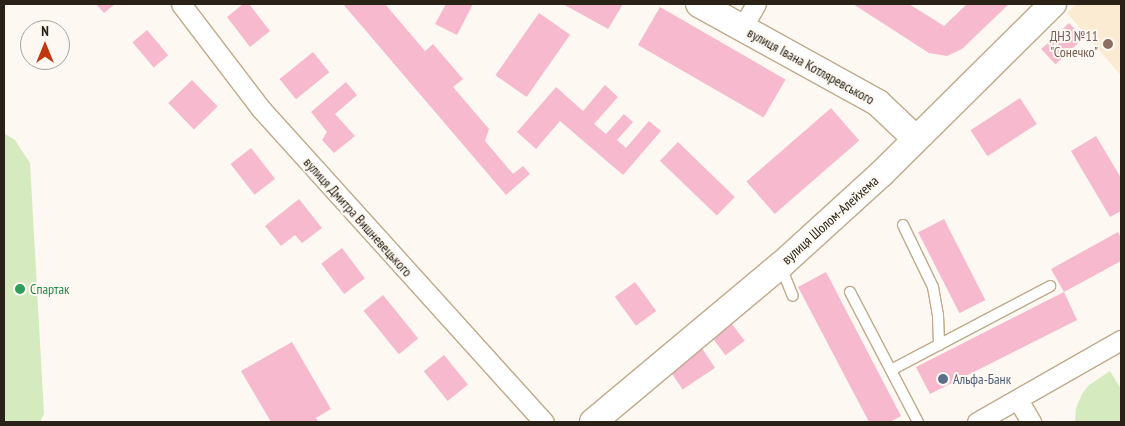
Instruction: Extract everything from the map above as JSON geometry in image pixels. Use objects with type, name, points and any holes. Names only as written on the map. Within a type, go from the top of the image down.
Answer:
[{"type":"street","name":"вулиця Дмитра Вишневецького","points":[[182,4],[262,109],[544,422]]},
{"type":"street","name":"вулиця Івана Котляревського","points":[[699,4],[878,103],[916,139]]},
{"type":"street","points":[[742,28],[756,4]]},
{"type":"street","name":"вулиця Шолом-Алейхема","points":[[593,422],[781,266],[881,174],[1053,4]]},
{"type":"street","points":[[977,422],[1121,340]]},
{"type":"street","points":[[1018,400],[1031,422]]},
{"type":"lane","points":[[903,225],[933,287],[938,315],[938,345]]},
{"type":"lane","points":[[781,266],[793,296]]},
{"type":"lane","points":[[891,370],[1050,286]]},
{"type":"lane","points":[[850,292],[918,422]]},
{"type":"shaded area","name":"ДНЗ №11 \"Сонечко\"","points":[[1076,4],[1121,4],[1121,76],[1067,13]]},
{"type":"green space","name":"Спартак","points":[[4,133],[15,140],[30,163],[44,414],[40,422],[4,422]]},
{"type":"green space","points":[[1110,371],[1121,389],[1121,422],[1075,422],[1076,408],[1082,394],[1089,385]]},
{"type":"building","points":[[96,4],[115,4],[104,13]]},
{"type":"building","points":[[243,4],[249,4],[270,31],[250,47],[227,17]]},
{"type":"building","points":[[343,4],[385,4],[425,51],[433,44],[463,79],[453,87],[489,129],[485,141],[513,174],[523,166],[530,174],[506,195]]},
{"type":"building","points":[[446,4],[473,4],[457,35],[435,24]]},
{"type":"building","points":[[563,4],[623,4],[608,29]]},
{"type":"building","points":[[853,4],[909,4],[944,26],[967,4],[1009,4],[962,49],[947,56],[929,53]]},
{"type":"building","points":[[660,7],[786,80],[764,118],[638,45]]},
{"type":"building","points":[[539,13],[570,35],[527,97],[495,75]]},
{"type":"building","points":[[1069,23],[1083,38],[1056,64],[1041,49]]},
{"type":"building","points":[[147,30],[168,55],[154,67],[132,42]]},
{"type":"building","points":[[313,52],[329,72],[296,99],[280,79]]},
{"type":"building","points":[[192,80],[218,107],[194,130],[168,103]]},
{"type":"building","points":[[346,82],[357,95],[335,114],[355,136],[334,153],[322,140],[327,132],[311,112]]},
{"type":"building","points":[[605,85],[618,97],[594,124],[606,134],[624,114],[633,122],[617,140],[626,148],[649,121],[661,131],[623,175],[560,121],[536,149],[517,132],[556,87],[583,111]]},
{"type":"building","points":[[1020,98],[1037,124],[987,156],[971,130]]},
{"type":"building","points":[[831,108],[859,140],[775,214],[746,181]]},
{"type":"building","points":[[1096,136],[1121,178],[1121,211],[1110,217],[1071,151]]},
{"type":"building","points":[[678,142],[735,197],[717,216],[660,161]]},
{"type":"building","points":[[251,148],[275,179],[255,195],[231,164]]},
{"type":"building","points":[[299,199],[322,228],[302,243],[295,235],[281,246],[265,226]]},
{"type":"building","points":[[944,219],[985,300],[959,313],[918,232]]},
{"type":"building","points":[[1118,232],[1121,238],[1121,261],[1064,292],[1051,269]]},
{"type":"building","points":[[342,248],[365,278],[344,294],[321,264]]},
{"type":"building","points":[[826,272],[901,416],[890,422],[869,422],[798,287]]},
{"type":"building","points":[[635,282],[656,311],[636,326],[615,297]]},
{"type":"building","points":[[1064,292],[1077,320],[930,394],[916,367]]},
{"type":"building","points":[[383,295],[418,339],[399,354],[364,311]]},
{"type":"building","points":[[729,320],[745,341],[725,355],[710,334]]},
{"type":"building","points":[[292,342],[331,409],[316,418],[318,422],[271,422],[241,371]]},
{"type":"building","points":[[701,347],[715,368],[683,390],[669,369]]},
{"type":"building","points":[[444,355],[468,385],[448,401],[424,371]]},
{"type":"place","name":"ДНЗ №11 \"Сонечко\"","points":[[1108,44]]},
{"type":"place","name":"Спартак","points":[[20,289]]},
{"type":"place","name":"Альфа-Банк","points":[[943,379]]}]
